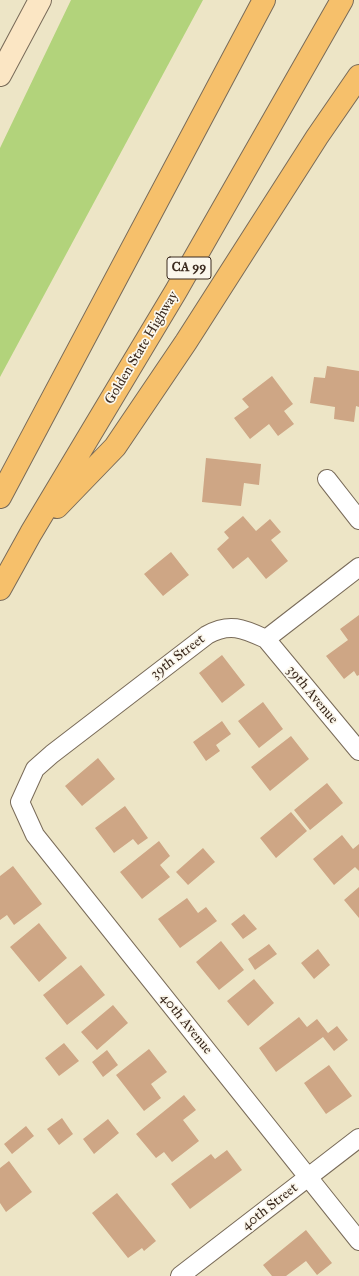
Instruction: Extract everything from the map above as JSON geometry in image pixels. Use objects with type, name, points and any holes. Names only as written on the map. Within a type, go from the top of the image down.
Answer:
[{"type":"highway","points":[[0,497],[264,0]]},
{"type":"highway","name":"Golden State Highway","points":[[0,589],[31,533],[176,291],[342,0]]},
{"type":"highway","points":[[31,533],[115,447],[190,336],[317,137],[359,76]]},
{"type":"street","points":[[0,75],[40,0]]},
{"type":"street","points":[[327,479],[359,520]]},
{"type":"street","points":[[266,639],[359,567]]},
{"type":"street","name":"39th Street","points":[[20,802],[35,769],[46,759],[207,635],[216,630],[232,627],[247,631],[266,639]]},
{"type":"street","name":"39th Avenue","points":[[266,639],[359,751]]},
{"type":"street","name":"40th Avenue","points":[[20,802],[35,835],[359,1241]]},
{"type":"street","name":"40th Street","points":[[180,1276],[359,1138]]},
{"type":"green space","points":[[71,0],[203,0],[0,377],[0,148]]},
{"type":"building","points":[[327,366],[359,371],[359,407],[356,406],[354,422],[334,419],[335,407],[310,403],[314,377],[325,378]]},
{"type":"building","points":[[272,376],[293,404],[284,411],[294,424],[278,436],[269,424],[250,439],[234,418],[249,407],[242,399]]},
{"type":"building","points":[[206,458],[261,464],[259,485],[244,483],[241,506],[202,502]]},
{"type":"building","points":[[243,516],[256,531],[270,519],[281,532],[271,540],[288,561],[266,579],[248,557],[233,569],[217,549],[229,538],[224,532]]},
{"type":"building","points":[[171,552],[189,575],[163,596],[144,574]]},
{"type":"building","points":[[359,615],[359,675],[357,676],[354,671],[344,679],[326,656],[348,640],[340,629]]},
{"type":"building","points":[[222,655],[245,685],[222,703],[199,673]]},
{"type":"building","points":[[263,702],[283,729],[259,748],[238,721]]},
{"type":"building","points":[[222,721],[231,734],[216,745],[220,751],[206,761],[193,742]]},
{"type":"building","points":[[291,736],[309,759],[270,791],[251,767]]},
{"type":"building","points":[[98,758],[115,779],[82,806],[65,786]]},
{"type":"building","points":[[327,783],[343,803],[310,830],[294,810]]},
{"type":"building","points":[[125,806],[148,838],[138,845],[133,839],[114,853],[95,828]]},
{"type":"building","points":[[291,812],[307,831],[276,858],[260,838]]},
{"type":"building","points":[[342,835],[353,849],[359,844],[359,871],[355,867],[334,885],[313,859]]},
{"type":"building","points":[[159,841],[170,856],[160,865],[170,877],[142,899],[120,872]]},
{"type":"building","points":[[203,848],[215,862],[188,885],[176,872]]},
{"type":"building","points":[[13,866],[42,904],[14,925],[7,915],[0,920],[0,876]]},
{"type":"building","points":[[359,887],[359,918],[344,900]]},
{"type":"building","points":[[187,898],[198,913],[206,907],[217,921],[180,948],[158,919]]},
{"type":"building","points":[[244,914],[257,929],[243,939],[231,924]]},
{"type":"building","points":[[39,923],[67,958],[39,982],[10,947]]},
{"type":"building","points":[[221,941],[244,970],[219,990],[196,962]]},
{"type":"building","points":[[269,944],[277,954],[255,970],[248,959]]},
{"type":"building","points":[[318,949],[330,965],[314,979],[301,963]]},
{"type":"building","points":[[81,965],[105,995],[67,1025],[43,995]]},
{"type":"building","points":[[254,979],[274,1003],[248,1026],[227,1001]]},
{"type":"building","points":[[113,1005],[128,1023],[97,1050],[81,1032]]},
{"type":"building","points":[[299,1017],[307,1027],[317,1019],[328,1033],[337,1026],[348,1040],[334,1051],[323,1037],[276,1072],[259,1048]]},
{"type":"building","points":[[64,1043],[79,1061],[59,1076],[45,1058]]},
{"type":"building","points":[[149,1049],[167,1072],[151,1084],[161,1098],[144,1111],[116,1075]]},
{"type":"building","points":[[107,1050],[118,1065],[103,1077],[92,1062]]},
{"type":"building","points":[[329,1065],[352,1096],[326,1114],[304,1083]]},
{"type":"building","points":[[184,1095],[196,1110],[183,1120],[199,1141],[172,1162],[164,1152],[156,1158],[136,1134]]},
{"type":"building","points":[[62,1118],[73,1134],[59,1145],[47,1129]]},
{"type":"building","points":[[108,1119],[119,1133],[94,1154],[83,1139]]},
{"type":"building","points":[[26,1126],[34,1136],[12,1154],[4,1144]]},
{"type":"building","points":[[227,1150],[242,1170],[190,1209],[171,1184],[211,1154],[215,1159]]},
{"type":"building","points":[[9,1161],[32,1192],[6,1212],[0,1203],[0,1168]]},
{"type":"building","points":[[117,1193],[156,1241],[144,1251],[142,1248],[128,1258],[92,1213]]},
{"type":"building","points":[[306,1230],[332,1263],[317,1275],[306,1261],[286,1276],[272,1276],[263,1265]]}]
